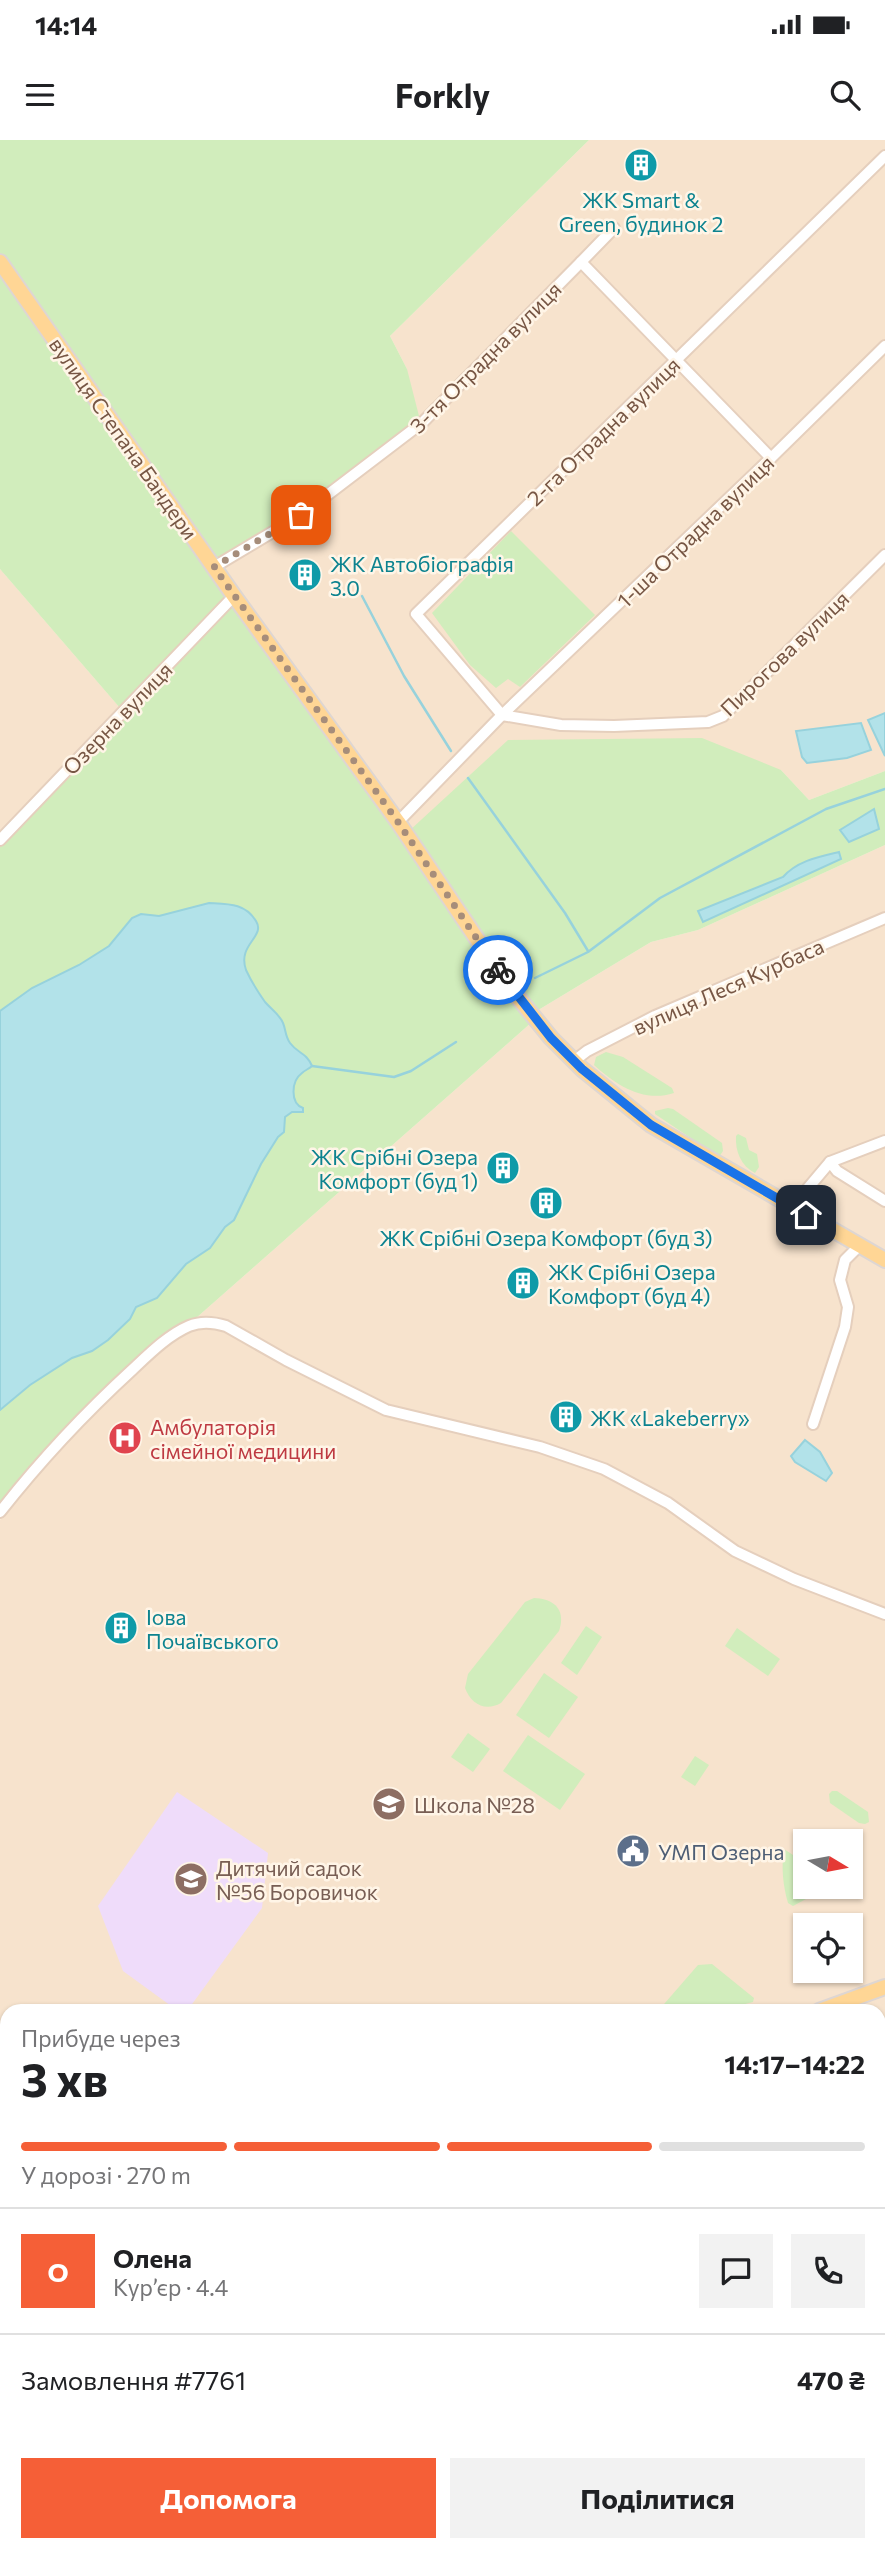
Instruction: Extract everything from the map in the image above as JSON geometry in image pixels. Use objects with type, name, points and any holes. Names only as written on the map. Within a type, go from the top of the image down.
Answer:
[{"type":"main road","name":"вулиця Степана Бандери","points":[[0,262],[234,596],[398,822],[508,985],[551,1038],[574,1061],[651,1125],[885,1260]]},
{"type":"main road","points":[[838,2004],[885,1987]]},
{"type":"street","name":"2-га Отрадна вулиця","points":[[502,715],[416,614],[885,156]]},
{"type":"street","name":"3-тя Отрадна вулиця","points":[[214,567],[301,515],[423,422],[614,228]]},
{"type":"street","points":[[581,262],[675,362],[771,458]]},
{"type":"street","name":"1-ша Отрадна вулиця","points":[[398,822],[502,715],[885,346]]},
{"type":"street","name":"Пирогова вулиця","points":[[502,715],[561,725],[614,726],[708,722],[723,716],[885,555]]},
{"type":"street","name":"Озерна вулиця","points":[[0,840],[234,596]]},
{"type":"street","name":"вулиця Леся Курбаса","points":[[574,1061],[587,1051],[655,1016],[885,918]]},
{"type":"street","points":[[792,1208],[830,1162],[885,1141]]},
{"type":"street","points":[[830,1162],[837,1171],[885,1201]]},
{"type":"street","points":[[813,1424],[845,1327],[848,1307],[840,1280],[845,1260],[859,1246]]},
{"type":"street","points":[[0,1513],[41,1462],[142,1361],[185,1328],[196,1324],[216,1323],[386,1410],[540,1447],[604,1469],[668,1503],[735,1551],[794,1579],[885,1614]]},
{"type":"shaded area","points":[[589,140],[885,140],[885,771],[809,800],[781,770],[409,831],[216,562],[407,369],[390,336]]},
{"type":"shaded area","points":[[0,569],[120,708],[0,833]]},
{"type":"shaded area","points":[[885,845],[885,1255],[654,1122],[584,1065],[535,1012],[651,942],[698,930]]},
{"type":"shaded area","points":[[532,1022],[578,1072],[885,1266],[885,1982],[824,2004],[0,2004],[0,1520],[44,1465],[164,1348],[187,1332],[195,1319]]},
{"type":"shaded area","name":"Дитячий садок №56 Боровичок","points":[[177,1792],[268,1853],[262,1908],[192,2004],[168,2004],[123,1971],[98,1906]]},
{"type":"shaded area","points":[[885,1992],[885,2004],[853,2004]]},
{"type":"green space","points":[[0,140],[589,140],[390,336],[407,369],[419,416],[321,494],[216,562],[0,254]]},
{"type":"green space","points":[[0,267],[228,595],[120,708],[0,569]]},
{"type":"green space","points":[[511,531],[595,615],[520,687],[508,679],[496,688],[470,665],[432,613]]},
{"type":"green space","points":[[233,603],[395,825],[532,1022],[67,1428],[0,1505],[0,847]]},
{"type":"green space","points":[[702,738],[781,770],[809,800],[885,771],[885,845],[698,930],[651,942],[535,1012],[409,831],[508,740]]},
{"type":"green space","points":[[606,1052],[623,1057],[672,1088],[674,1093],[652,1096],[641,1094],[611,1079],[594,1065],[596,1057]]},
{"type":"green space","points":[[668,1108],[722,1143],[723,1151],[719,1157],[655,1114],[655,1111]]},
{"type":"green space","points":[[738,1134],[746,1138],[749,1150],[757,1154],[759,1167],[755,1173],[740,1158],[736,1142]]},
{"type":"green space","points":[[534,1598],[548,1601],[557,1607],[561,1617],[559,1631],[501,1703],[489,1707],[479,1705],[465,1688],[468,1674],[525,1602]]},
{"type":"green space","points":[[586,1626],[602,1637],[577,1675],[561,1663]]},
{"type":"green space","points":[[737,1628],[780,1659],[768,1676],[725,1646]]},
{"type":"green space","points":[[544,1673],[578,1697],[549,1738],[516,1715]]},
{"type":"green space","points":[[468,1733],[490,1749],[473,1772],[451,1757]]},
{"type":"green space","points":[[528,1735],[585,1774],[560,1810],[503,1771]]},
{"type":"green space","points":[[695,1756],[709,1765],[695,1786],[681,1777]]},
{"type":"green space","points":[[837,1791],[868,1812],[869,1822],[859,1823],[830,1803],[829,1794]]},
{"type":"green space","points":[[784,1849],[793,1855],[793,1899],[806,1899],[793,1906],[788,1903]]},
{"type":"green space","points":[[712,1964],[754,1998],[753,2002],[664,2004],[698,1965]]},
{"type":"water","points":[[885,713],[885,756],[868,720]]},
{"type":"water","points":[[861,723],[871,750],[847,758],[807,763],[802,757],[796,731]]},
{"type":"water","points":[[874,809],[879,829],[849,842],[840,830]]},
{"type":"water","points":[[839,852],[841,859],[703,922],[698,911],[783,877],[808,860]]},
{"type":"water","points":[[209,903],[241,908],[256,921],[257,932],[245,954],[246,970],[265,1002],[282,1020],[290,1043],[312,1066],[298,1077],[294,1086],[294,1097],[303,1112],[292,1112],[285,1117],[284,1132],[261,1164],[234,1220],[225,1227],[210,1248],[186,1264],[157,1298],[136,1307],[130,1319],[108,1340],[92,1351],[72,1358],[30,1385],[0,1410],[0,1011],[32,988],[79,965],[109,946],[132,918],[141,914],[159,916]]},
{"type":"water","points":[[805,1440],[820,1452],[832,1473],[826,1481],[795,1462],[791,1456]]},
{"type":"waterway","points":[[362,596],[404,676],[451,751]]},
{"type":"waterway","points":[[468,778],[565,913],[588,951]]},
{"type":"waterway","points":[[535,978],[588,952],[660,898],[826,809],[885,789]]},
{"type":"waterway","points":[[312,1066],[394,1077],[411,1071],[456,1042]]},
{"type":"way so far","points":[[301,515],[214,567],[398,822],[498,970]]},
{"type":"place","name":"ЖК Smart & Green, будинок 2","points":[[641,165]]},
{"type":"place","name":"ЖК Автобіографія 3.0","points":[[305,575]]},
{"type":"place","name":"ЖК Срібні Озера Комфорт (буд 1)","points":[[503,1168]]},
{"type":"place","name":"ЖК Срібні Озера Комфорт (буд 3)","points":[[546,1203]]},
{"type":"place","name":"ЖК Срібні Озера Комфорт (буд 4)","points":[[523,1283]]},
{"type":"place","name":"ЖК «Lakeberry»","points":[[566,1417]]},
{"type":"place","name":"Амбулаторія сімейної медицини","points":[[125,1438]]},
{"type":"place","name":"Іова Почаївського","points":[[121,1628]]},
{"type":"place","name":"Школа №28","points":[[389,1804]]},
{"type":"place","name":"УМП Озерна","points":[[633,1851]]},
{"type":"place","name":"Дитячий садок №56 Боровичок","points":[[191,1879]]},
{"type":"route","points":[[498,970],[551,1038],[582,1069],[651,1125],[806,1215]]}]
